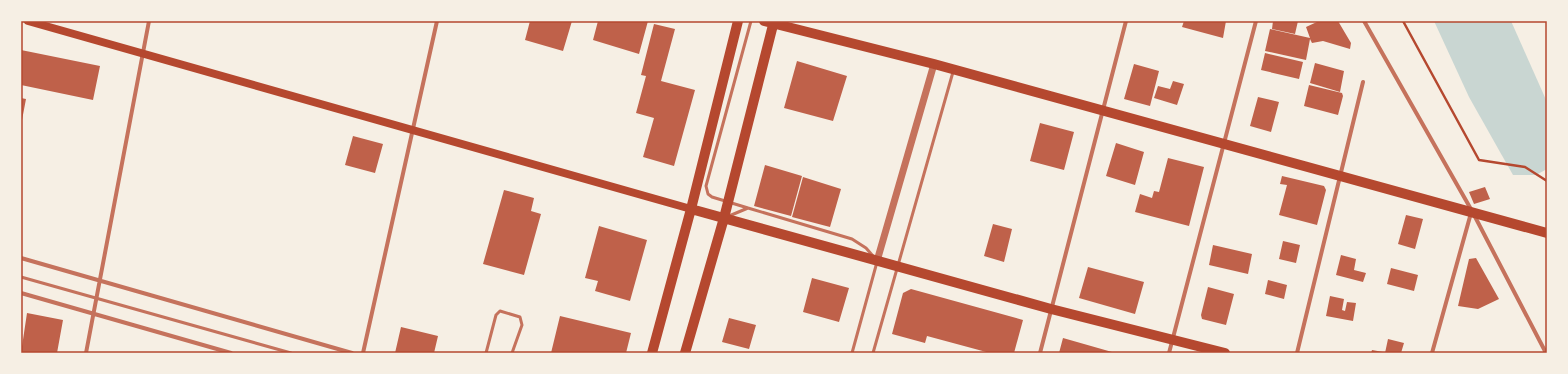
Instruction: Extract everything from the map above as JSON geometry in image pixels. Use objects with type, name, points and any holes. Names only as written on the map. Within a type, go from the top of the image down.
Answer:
[{"type":"main road","points":[[28,21],[412,131],[898,267],[1051,309],[1225,353]]},
{"type":"main road","points":[[652,353],[691,209],[738,21]]},
{"type":"main road","points":[[685,353],[724,218],[771,22],[954,69],[1102,111],[1340,174],[1547,233]]},
{"type":"street","points":[[86,353],[149,21]]},
{"type":"street","points":[[363,353],[437,21]]},
{"type":"street","points":[[1040,353],[1126,21]]},
{"type":"street","points":[[1169,353],[1256,21]]},
{"type":"street","points":[[1364,21],[1472,211],[1546,353]]},
{"type":"street","points":[[877,261],[934,64]]},
{"type":"street","points":[[1297,353],[1363,82]]},
{"type":"street","points":[[1432,353],[1472,211]]},
{"type":"street","points":[[21,258],[352,353]]},
{"type":"street","points":[[21,293],[231,353]]},
{"type":"lane","points":[[751,21],[706,186],[708,194],[712,197],[852,239],[866,248],[877,261],[852,353]]},
{"type":"lane","points":[[873,353],[954,69]]},
{"type":"lane","points":[[724,218],[748,208]]},
{"type":"lane","points":[[21,276],[291,353]]},
{"type":"lane","points":[[486,353],[496,315],[500,311],[520,317],[522,320],[522,325],[512,353]]},
{"type":"path","points":[[1403,21],[1479,160],[1525,167],[1547,181]]},
{"type":"shaded area","points":[[1434,21],[1511,21],[1547,102],[1547,169],[1536,175],[1513,175],[1469,97]]},
{"type":"building","points":[[530,21],[572,21],[563,51],[525,40]]},
{"type":"building","points":[[598,21],[648,21],[639,54],[593,40]]},
{"type":"building","points":[[1184,21],[1226,21],[1223,38],[1182,27]]},
{"type":"building","points":[[1273,21],[1298,21],[1295,34],[1272,29]]},
{"type":"building","points":[[1319,21],[1338,21],[1351,43],[1350,49],[1323,41],[1312,43],[1310,39],[1306,60],[1265,51],[1270,29],[1310,38],[1306,27]]},
{"type":"building","points":[[654,24],[675,29],[661,81],[695,90],[674,166],[643,157],[654,118],[636,113],[646,76],[641,75]]},
{"type":"building","points":[[21,50],[100,66],[93,100],[21,85]]},
{"type":"building","points":[[1265,53],[1303,62],[1299,79],[1261,70]]},
{"type":"building","points":[[797,61],[847,76],[833,121],[784,108]]},
{"type":"building","points":[[1315,63],[1344,71],[1340,92],[1310,83]]},
{"type":"building","points":[[1134,64],[1159,71],[1150,106],[1124,99]]},
{"type":"building","points":[[1173,81],[1184,84],[1177,105],[1154,98],[1158,86],[1170,89]]},
{"type":"building","points":[[1309,85],[1342,93],[1343,96],[1338,115],[1304,106]]},
{"type":"building","points":[[1258,97],[1279,102],[1271,132],[1250,126]]},
{"type":"building","points":[[21,98],[26,99],[22,120],[21,120]]},
{"type":"building","points":[[1040,123],[1074,132],[1064,170],[1030,161]]},
{"type":"building","points":[[353,136],[383,144],[375,173],[345,165]]},
{"type":"building","points":[[1116,143],[1144,152],[1135,185],[1106,176]]},
{"type":"building","points":[[1168,158],[1204,167],[1189,226],[1135,212],[1140,194],[1152,198],[1154,191],[1159,192]]},
{"type":"building","points":[[765,165],[802,176],[791,216],[754,206]]},
{"type":"building","points":[[1282,176],[1324,186],[1326,190],[1317,225],[1279,215],[1287,185],[1280,184]]},
{"type":"building","points":[[803,177],[841,189],[830,227],[792,217]]},
{"type":"building","points":[[1485,187],[1490,199],[1474,204],[1469,192]]},
{"type":"building","points":[[504,190],[534,198],[531,211],[541,214],[524,275],[483,264]]},
{"type":"building","points":[[1406,215],[1423,219],[1415,249],[1398,244]]},
{"type":"building","points":[[993,224],[1012,229],[1004,262],[984,256]]},
{"type":"building","points":[[599,226],[647,240],[630,301],[595,291],[598,281],[585,278]]},
{"type":"building","points":[[1283,241],[1300,245],[1296,263],[1279,259]]},
{"type":"building","points":[[1213,245],[1252,254],[1248,274],[1209,265]]},
{"type":"building","points":[[1341,255],[1356,259],[1354,270],[1366,273],[1363,282],[1336,275]]},
{"type":"building","points":[[1476,258],[1499,299],[1478,309],[1458,306],[1469,259]]},
{"type":"building","points":[[1088,267],[1144,282],[1135,314],[1079,298]]},
{"type":"building","points":[[1391,268],[1418,275],[1414,291],[1387,284]]},
{"type":"building","points":[[812,278],[849,288],[839,322],[803,312]]},
{"type":"building","points":[[1268,280],[1287,285],[1284,299],[1265,294]]},
{"type":"building","points":[[1208,287],[1234,294],[1226,325],[1202,319],[1201,315]]},
{"type":"building","points":[[911,289],[1023,320],[1014,353],[990,353],[927,336],[925,343],[892,334],[903,293]]},
{"type":"building","points":[[1330,296],[1344,299],[1342,310],[1345,311],[1347,302],[1356,303],[1353,321],[1326,316]]},
{"type":"building","points":[[27,313],[63,320],[57,353],[21,353]]},
{"type":"building","points":[[560,316],[631,333],[626,353],[551,353]]},
{"type":"building","points":[[729,318],[756,325],[749,349],[722,342]]},
{"type":"building","points":[[401,327],[438,336],[434,353],[395,353]]},
{"type":"building","points":[[1063,338],[1112,352],[1112,353],[1059,353]]},
{"type":"building","points":[[1388,339],[1404,343],[1401,353],[1385,353]]},
{"type":"building","points":[[1372,350],[1383,352],[1383,353],[1371,353]]}]
